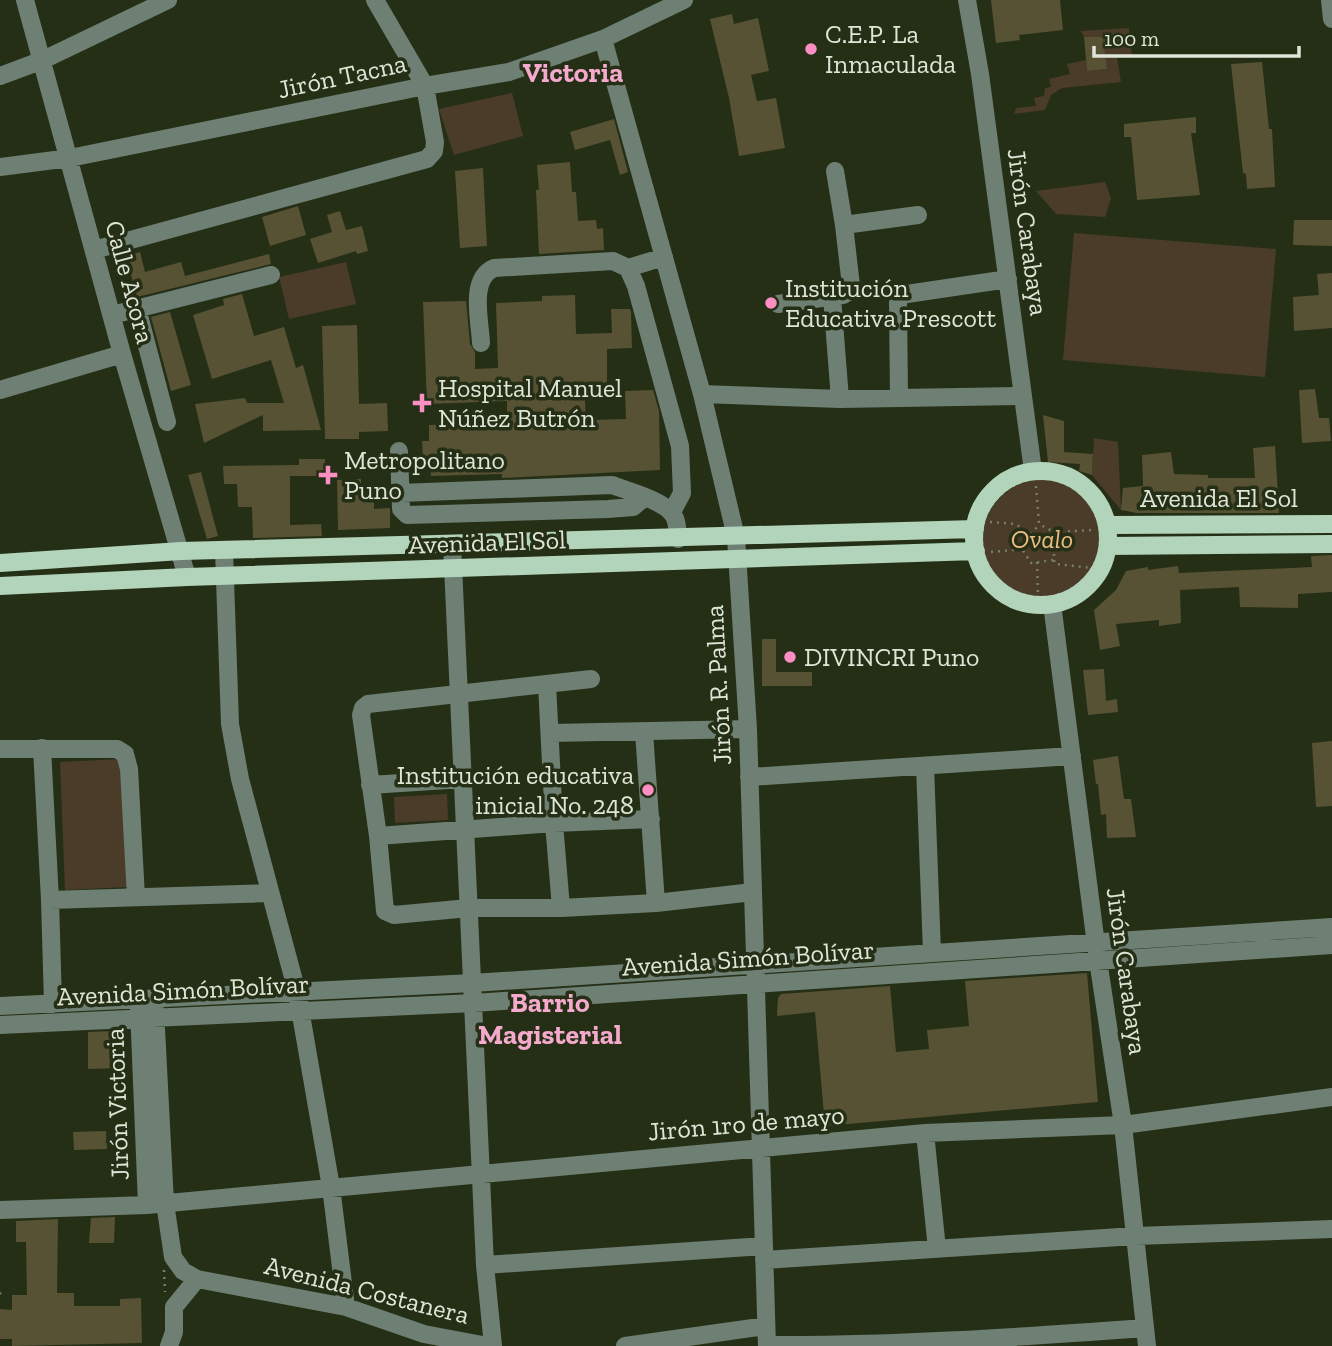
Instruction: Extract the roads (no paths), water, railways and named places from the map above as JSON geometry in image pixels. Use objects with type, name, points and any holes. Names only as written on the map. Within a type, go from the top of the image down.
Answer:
[{"type":"main road","points":[[1054,472],[1073,478],[1089,490],[1101,506],[1108,546],[1102,566],[1090,584],[1073,598],[1032,605],[1012,599],[995,587],[983,571],[980,525],[981,508],[994,490],[1012,477],[1035,475],[1054,472]]},
{"type":"main road","name":"Avenida El Sol","points":[[1104,527],[1332,524]]},
{"type":"main road","name":"Avenida El Sol","points":[[0,563],[181,551],[678,539],[980,525]]},
{"type":"main road","name":"Avenida El Sol","points":[[1108,546],[1332,544]]},
{"type":"main road","name":"Avenida El Sol","points":[[0,586],[187,576],[980,552]]},
{"type":"street","name":"Calle Acora","points":[[25,0],[122,354],[187,576]]},
{"type":"street","points":[[0,76],[43,60],[169,0]]},
{"type":"street","points":[[94,250],[427,159],[434,151],[435,142],[425,86],[375,0]]},
{"type":"street","name":"Jirón Tacna","points":[[0,167],[70,158],[425,86],[509,72],[603,39],[684,0]]},
{"type":"street","name":"Jirón Carabaya","points":[[967,0],[980,74],[1035,475]]},
{"type":"street","points":[[1330,0],[1332,19]]},
{"type":"street","name":"Jirón R. Palma","points":[[603,39],[702,394],[736,537],[748,729],[767,1345]]},
{"type":"street","points":[[778,304],[832,297],[848,292],[851,286],[835,171]]},
{"type":"street","points":[[844,225],[918,215]]},
{"type":"street","points":[[628,268],[664,257]]},
{"type":"street","points":[[481,343],[478,289],[481,279],[489,270],[613,261],[628,268],[656,353],[680,446],[682,493],[672,512]]},
{"type":"street","points":[[112,314],[271,275]]},
{"type":"street","points":[[900,398],[900,295],[1008,279]]},
{"type":"street","points":[[832,297],[840,398]]},
{"type":"street","points":[[136,309],[167,422]]},
{"type":"street","points":[[0,390],[122,354]]},
{"type":"street","points":[[702,394],[840,398],[1023,396]]},
{"type":"street","points":[[399,451],[401,509],[403,513],[411,515],[608,509],[633,507],[645,497]]},
{"type":"street","points":[[400,493],[612,485],[645,497],[672,512],[677,523],[678,539]]},
{"type":"street","points":[[452,544],[485,1265],[493,1346]]},
{"type":"street","points":[[224,550],[230,724],[240,779],[297,992],[331,1187],[346,1307]]},
{"type":"street","name":"Jirón Carabaya","points":[[1045,601],[1072,756],[1123,1125],[1146,1337]]},
{"type":"street","points":[[591,679],[368,704],[363,708],[361,715],[378,836],[383,908],[388,914],[468,908],[561,908],[656,903],[753,892]]},
{"type":"street","points":[[547,684],[561,908]]},
{"type":"street","points":[[551,733],[748,729]]},
{"type":"street","points":[[644,732],[656,903]]},
{"type":"street","points":[[42,748],[53,1004]]},
{"type":"street","points":[[0,750],[117,749],[125,754],[129,769],[136,897]]},
{"type":"street","points":[[749,777],[1072,756]]},
{"type":"street","points":[[925,766],[932,953]]},
{"type":"street","points":[[370,785],[463,779]]},
{"type":"street","points":[[378,836],[554,823],[651,820]]},
{"type":"street","points":[[50,900],[270,893]]},
{"type":"street","name":"Avenida Simón Bolívar","points":[[0,1025],[474,1003],[755,984],[1332,928]]},
{"type":"street","name":"Avenida Simón Bolívar","points":[[0,1006],[473,984],[932,953],[1332,945]]},
{"type":"street","name":"Jirón Victoria","points":[[147,1000],[156,1204]]},
{"type":"street","name":"Jirón 1ro de mayo","points":[[0,1210],[156,1204],[925,1133],[1123,1125],[1332,1097]]},
{"type":"street","points":[[925,1133],[937,1249]]},
{"type":"street","points":[[156,1204],[173,1257],[183,1271],[197,1279],[174,1307],[174,1332],[169,1346]]},
{"type":"street","points":[[485,1265],[764,1253],[937,1249],[1135,1236],[1332,1229]]},
{"type":"street","name":"Avenida Costanera","points":[[197,1279],[346,1307],[427,1340],[488,1346]]},
{"type":"street","points":[[625,1346],[766,1326]]},
{"type":"street","points":[[767,1345],[851,1346],[1146,1337]]},
{"type":"place","name":"C.E.P. La Inmaculada","points":[[811,49]]},
{"type":"place","name":"Institución Educativa Prescott","points":[[771,303]]},
{"type":"place","name":"Hospital Manuel Núñez Butrón","points":[[422,403]]},
{"type":"place","name":"Metropolitano Puno","points":[[328,475]]},
{"type":"place","name":"DIVINCRI Puno","points":[[790,657]]},
{"type":"place","name":"Institución educativa inicial No. 248","points":[[648,790]]},
{"type":"district","name":"Victoria","points":[[573,72]]},
{"type":"district","name":"Barrio Magisterial","points":[[550,1018]]},
{"type":"park label","name":"Ovalo","points":[[1042,539]]}]
